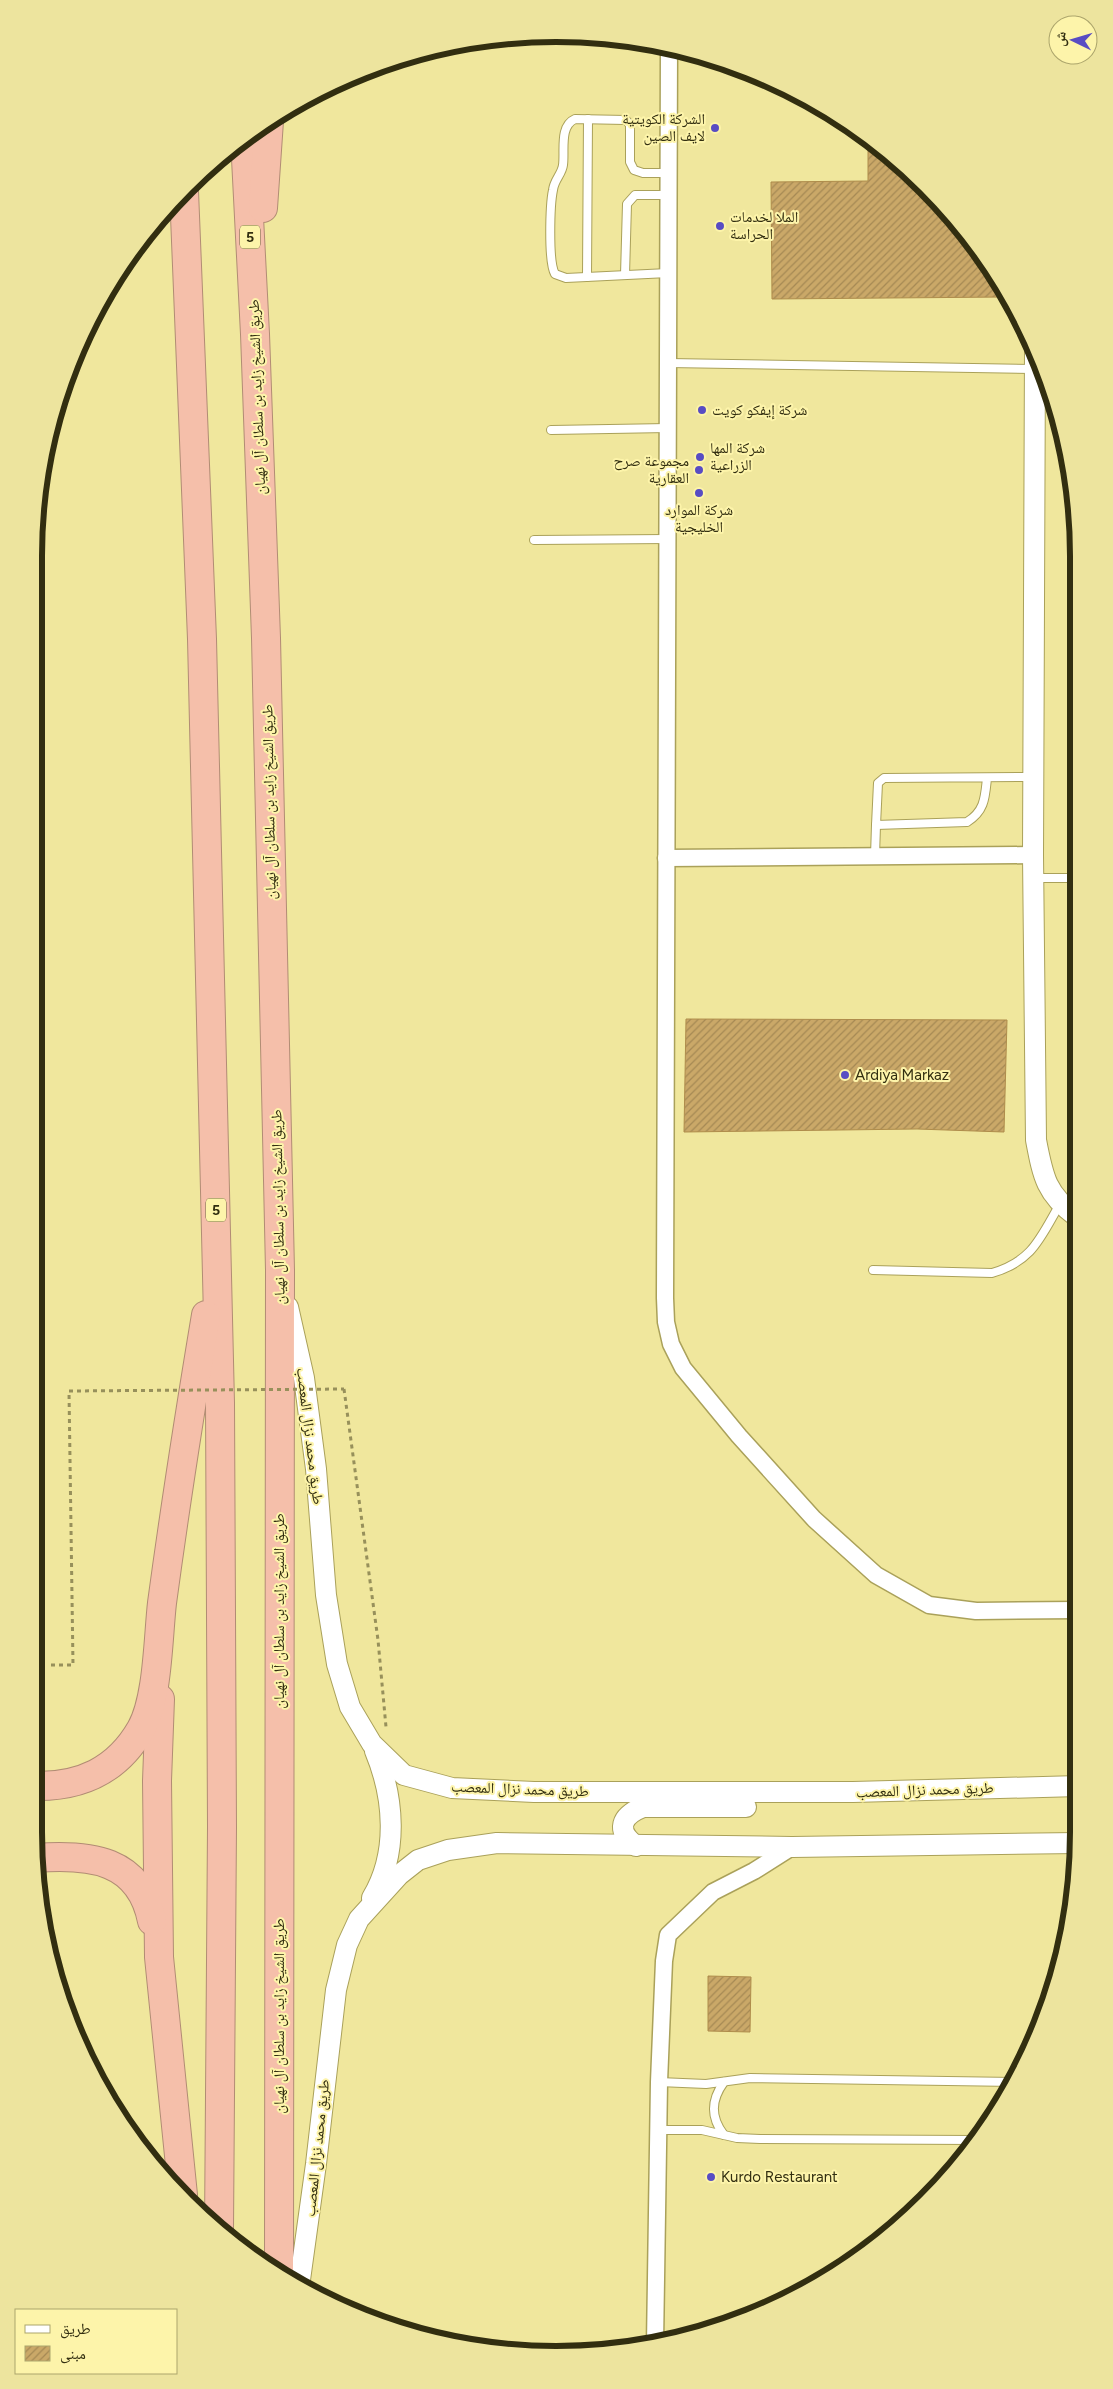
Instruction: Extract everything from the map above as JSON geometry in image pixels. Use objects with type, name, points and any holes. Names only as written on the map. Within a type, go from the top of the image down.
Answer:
[{"type":"highway","points":[[255,334],[268,131]]},
{"type":"highway","name":"طريق الشيخ زايد بن سلطان آل نهيان","points":[[244,149],[255,334],[266,638],[280,1270],[279,2265]]},
{"type":"highway","name":"5","points":[[184,202],[202,640],[217,1242],[222,1827],[219,2220]]},
{"type":"highway","points":[[42,1786],[67,1785],[88,1778],[108,1766],[126,1750],[142,1728],[152,1697],[162,1602],[217,1242]]},
{"type":"highway","points":[[159,1957],[158,1781],[162,1602]]},
{"type":"highway","points":[[44,1858],[76,1857],[97,1860],[129,1876],[141,1888],[150,1909],[159,1957],[182,2184]]},
{"type":"street","points":[[669,55],[666,1322],[671,1344],[683,1368],[739,1436],[814,1519],[876,1574],[929,1605],[976,1611],[1070,1610]]},
{"type":"street","points":[[1039,380],[1033,855],[1036,1140],[1048,1188],[1060,1204],[1070,1212]]},
{"type":"street","points":[[666,858],[1033,855]]},
{"type":"street","name":"طريق محمد نزال المعصب","points":[[280,1270],[304,1378],[316,1469],[326,1595],[337,1664],[350,1707],[372,1744],[404,1776],[452,1788],[553,1792],[853,1792],[1070,1786]]},
{"type":"street","points":[[359,1919],[375,1893],[385,1864],[391,1833],[384,1772],[372,1744]]},
{"type":"street","points":[[636,1846],[626,1838],[623,1827],[625,1818],[643,1807],[764,1806],[853,1792]]},
{"type":"street","name":"طريق محمد نزال المعصب","points":[[300,2279],[315,2173],[336,1990],[347,1945],[359,1919],[399,1875],[418,1860],[448,1850],[498,1843],[792,1847],[1070,1843]]},
{"type":"street","points":[[658,2337],[659,2082],[664,1961],[668,1935],[713,1892],[792,1847]]},
{"type":"lane","points":[[587,277],[588,119]]},
{"type":"lane","points":[[668,173],[642,173],[634,170],[630,162],[630,125],[626,120],[572,120],[565,130],[563,167],[552,190],[551,261],[551,268],[560,277],[668,273]]},
{"type":"lane","points":[[625,276],[627,204],[636,195],[668,195]]},
{"type":"lane","points":[[668,363],[1034,369]]},
{"type":"lane","points":[[551,430],[668,428]]},
{"type":"lane","points":[[534,540],[668,540]]},
{"type":"lane","points":[[875,856],[878,783],[884,778],[1034,777]]},
{"type":"lane","points":[[876,825],[968,822],[977,816],[984,806],[986,778]]},
{"type":"lane","points":[[1034,878],[1070,878]]},
{"type":"lane","points":[[874,1270],[992,1273],[1010,1268],[1031,1252],[1060,1204]]},
{"type":"lane","points":[[659,2082],[706,2084],[750,2078],[1006,2082]]},
{"type":"lane","points":[[724,2082],[715,2098],[713,2108],[714,2118],[724,2135]]},
{"type":"lane","points":[[658,2130],[702,2130],[724,2135],[760,2139],[968,2140]]},
{"type":"path","points":[[73,1665],[69,1391],[344,1390],[378,1640],[389,1760]]},
{"type":"building","points":[[868,148],[920,193],[943,218],[984,271],[1000,297],[772,299],[771,182],[868,181]]},
{"type":"building","name":"Ardiya Markaz","points":[[686,1019],[1007,1020],[1004,1132],[917,1129],[684,1132]]},
{"type":"building","points":[[708,1976],[751,1977],[750,2032],[708,2031]]},
{"type":"place","name":"الشركة الكويتية لايف الصين","points":[[715,128]]},
{"type":"place","name":"الملا لخدمات الحراسة","points":[[720,226]]},
{"type":"place","name":"شركة إيفكو كويت","points":[[702,410]]},
{"type":"place","name":"شركة المها الزراعية","points":[[700,457]]},
{"type":"place","name":"مجموعة صرح العقارية","points":[[699,470]]},
{"type":"place","name":"شركة الموارد الخليجية","points":[[699,493]]},
{"type":"place","name":"Ardiya Markaz","points":[[845,1075]]},
{"type":"place","name":"Kurdo Restaurant","points":[[711,2177]]}]
